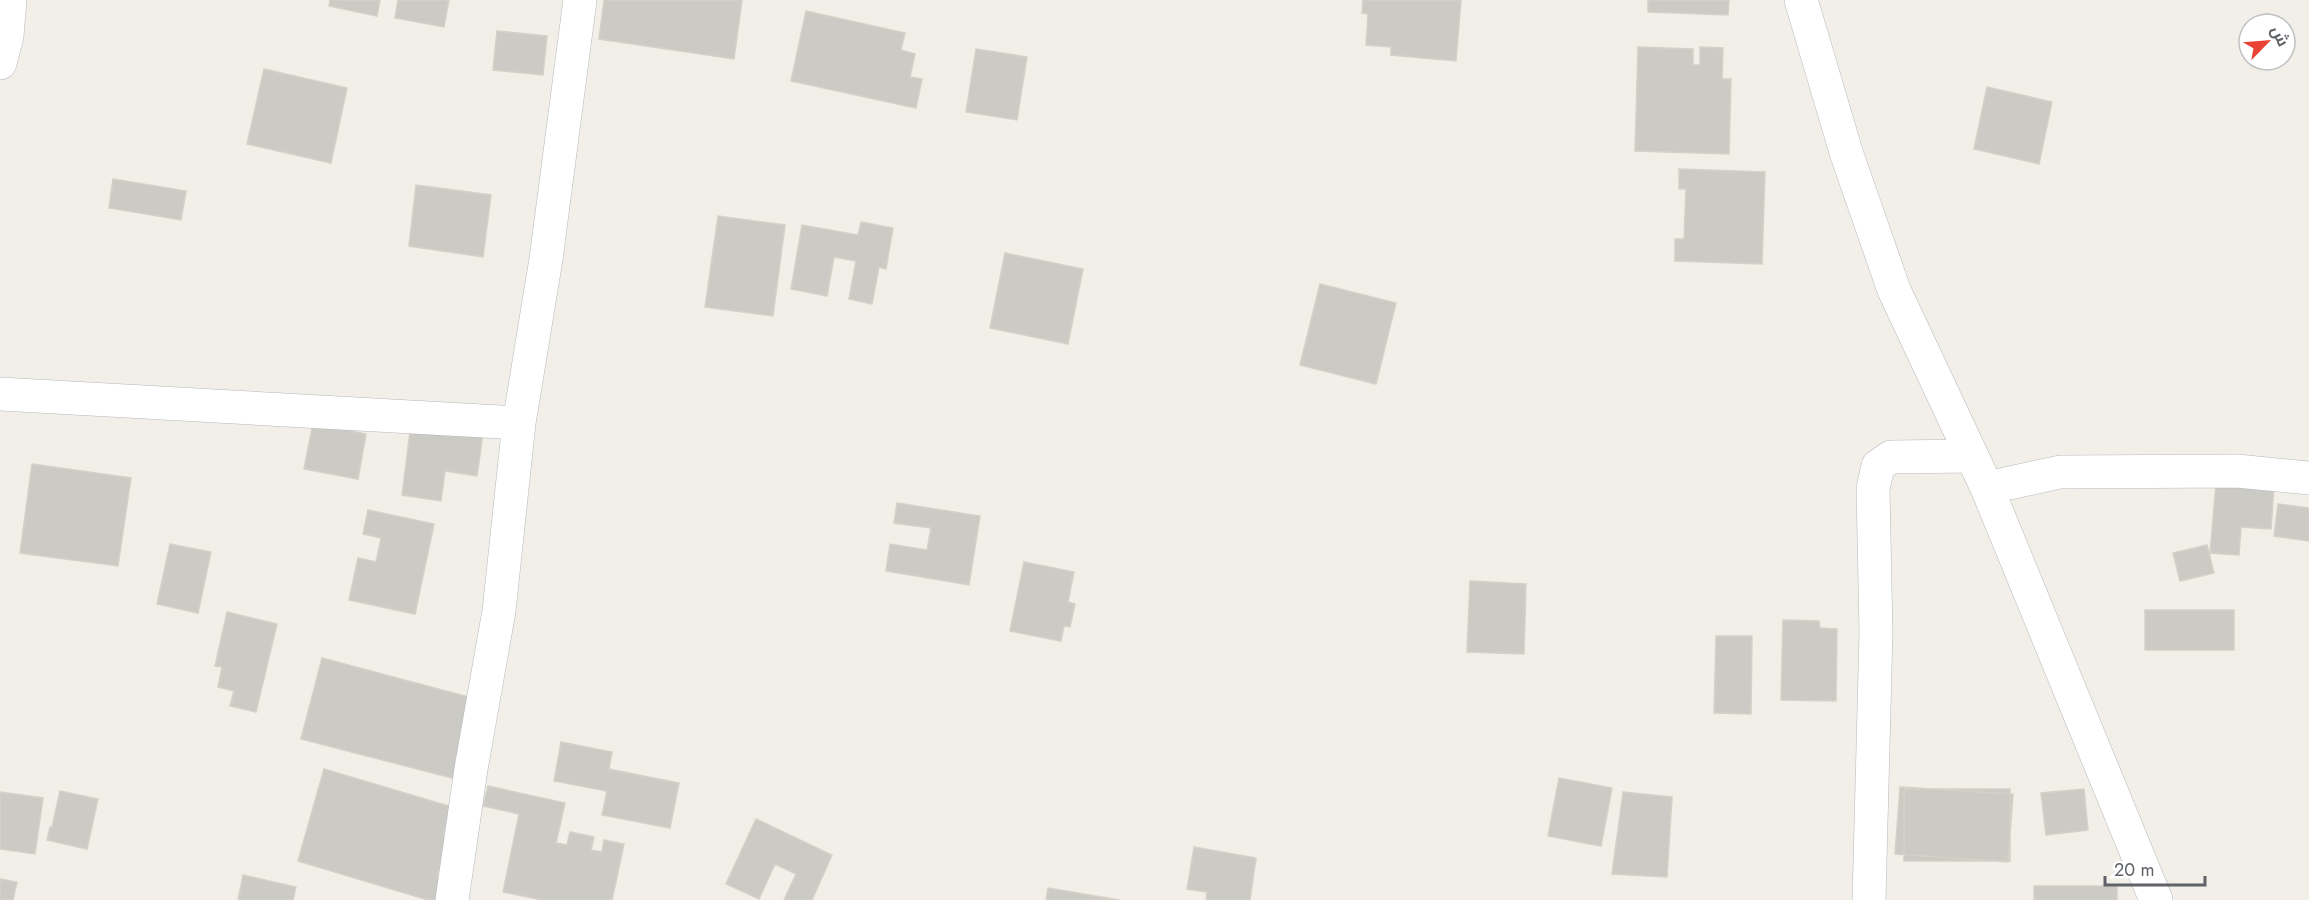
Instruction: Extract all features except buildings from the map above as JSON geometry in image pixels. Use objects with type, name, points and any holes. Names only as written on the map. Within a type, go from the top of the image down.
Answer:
[{"type":"street","points":[[0,63],[7,36],[10,0]]},
{"type":"street","points":[[452,900],[471,770],[499,611],[519,423],[546,258],[580,0]]},
{"type":"street","points":[[1801,0],[1847,155],[1894,290],[1987,488],[2156,900]]},
{"type":"street","points":[[0,394],[519,423]]},
{"type":"street","points":[[1869,900],[1876,632],[1873,489],[1878,466],[1891,457],[1972,456]]},
{"type":"street","points":[[1987,488],[2060,472],[2236,471],[2309,478]]}]
